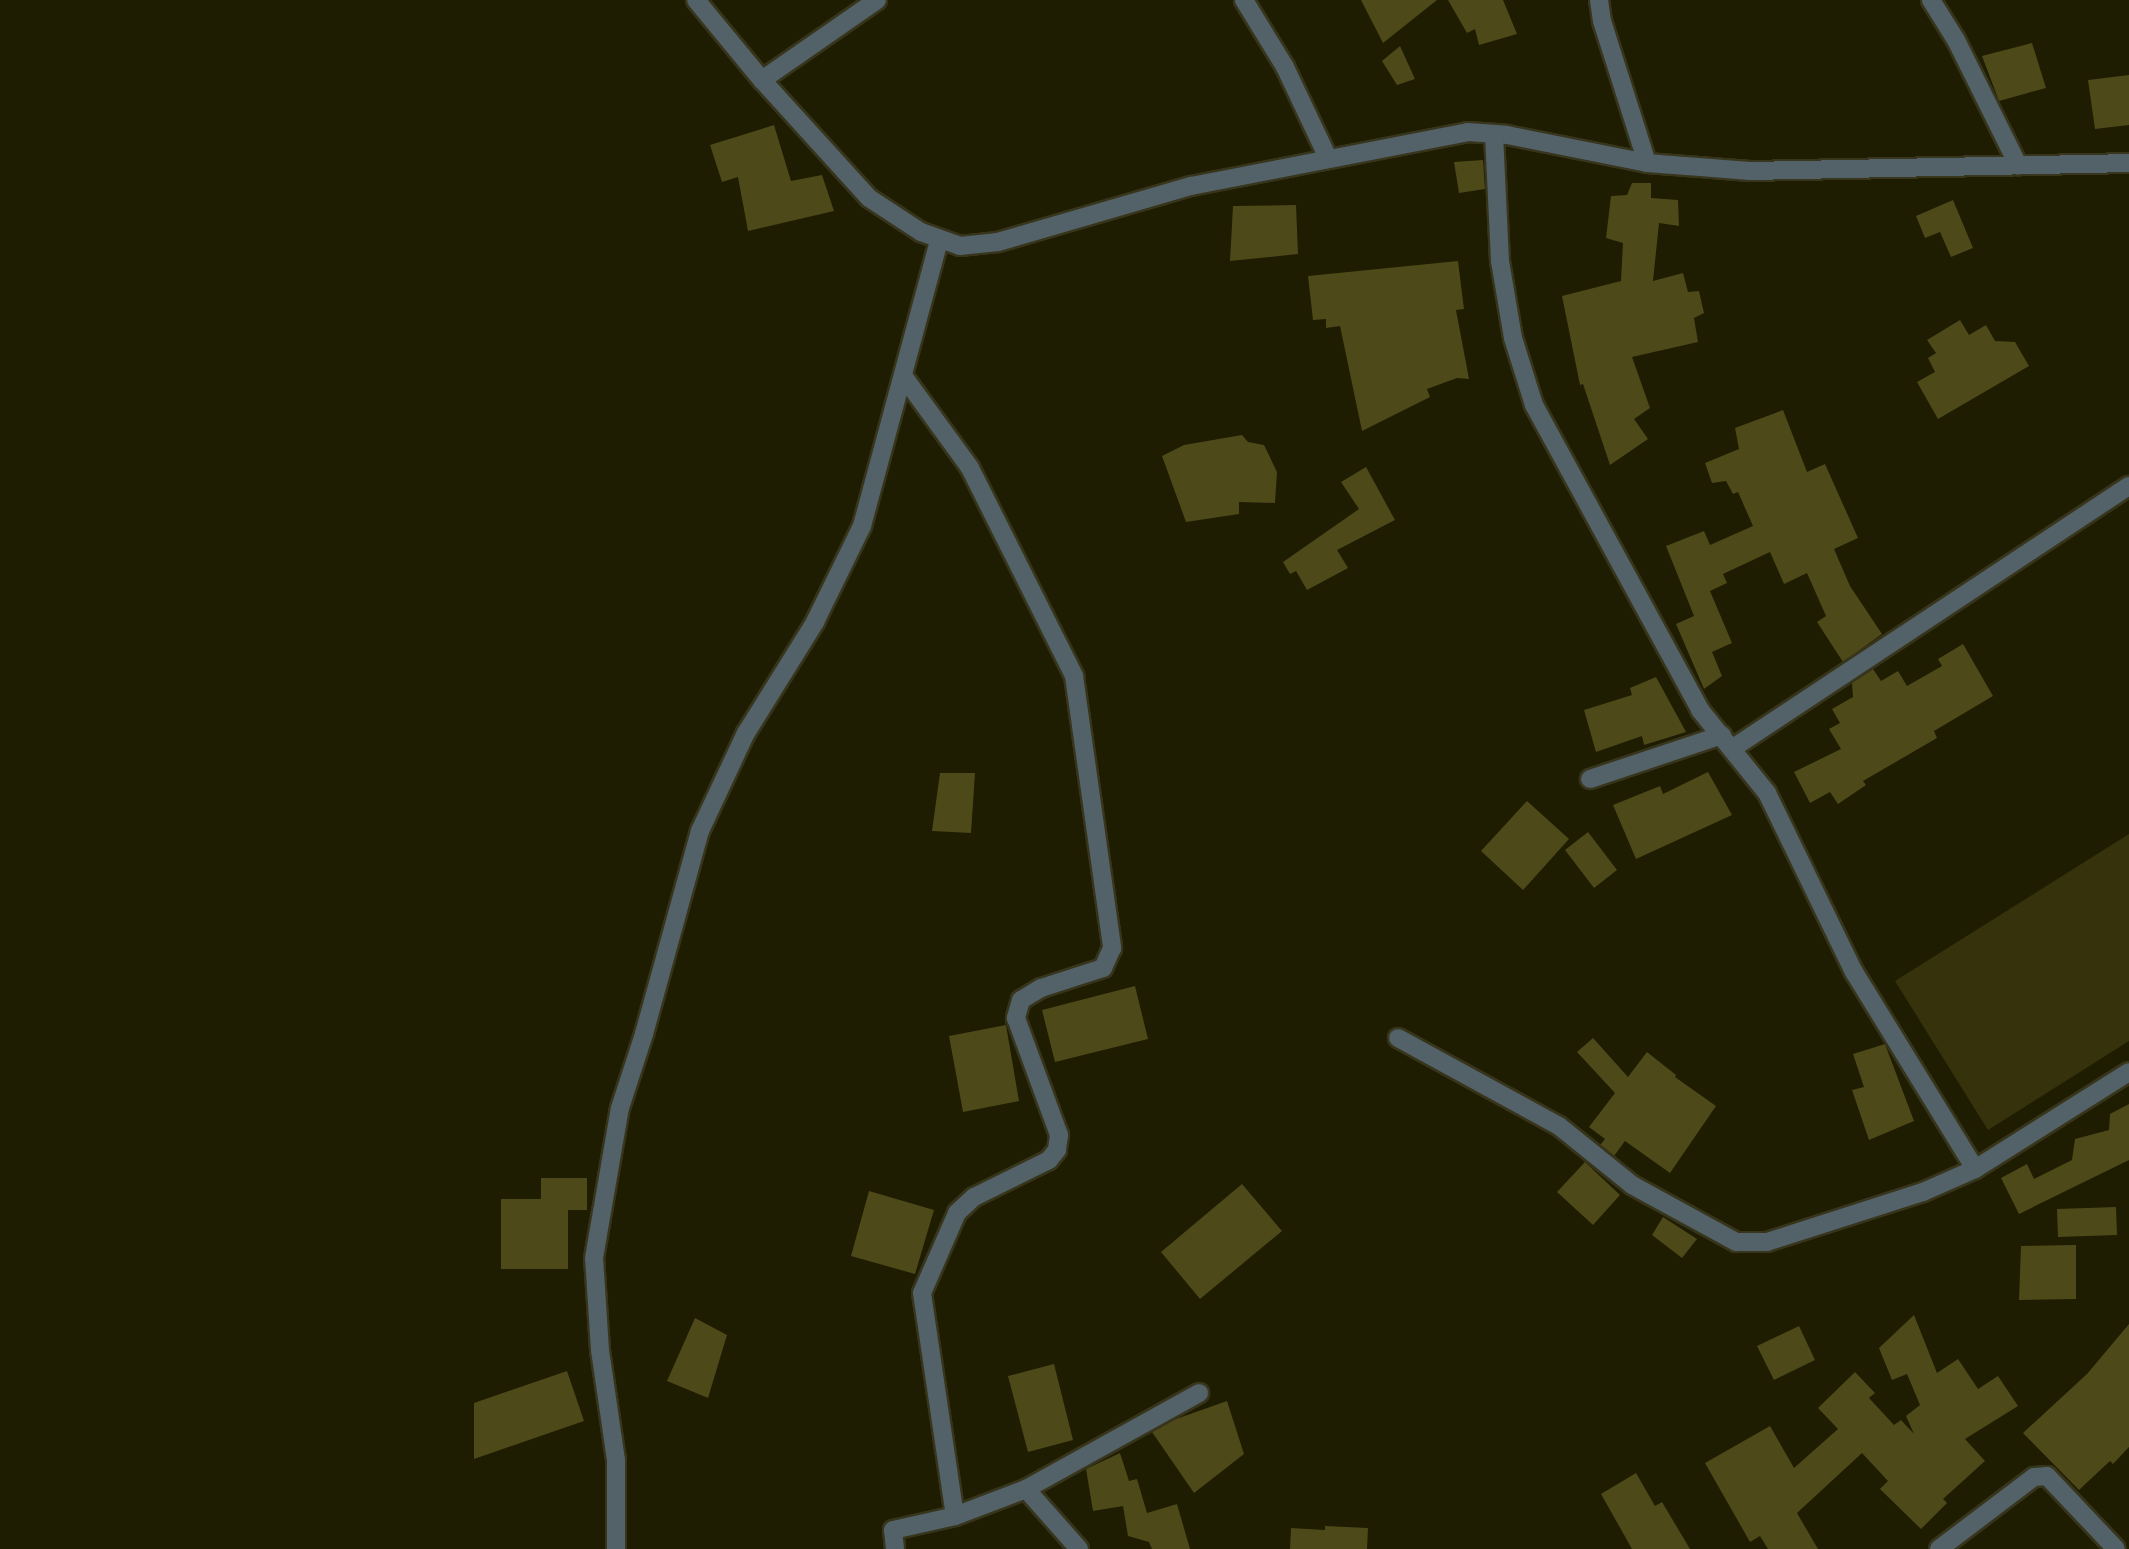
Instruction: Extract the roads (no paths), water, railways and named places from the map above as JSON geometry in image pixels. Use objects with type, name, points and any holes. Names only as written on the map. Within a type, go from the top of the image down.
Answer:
[{"type":"street","points":[[696,0],[762,80],[869,198],[939,241],[960,246],[998,242],[1191,186],[1468,132],[1494,134],[1647,163],[1750,171],[2129,163]]},
{"type":"street","points":[[762,80],[877,0]]},
{"type":"street","points":[[1244,0],[1284,67],[1328,158]]},
{"type":"street","points":[[1599,0],[1602,21],[1647,163]]},
{"type":"street","points":[[1931,0],[1956,40],[2018,165]]},
{"type":"street","points":[[1494,134],[1500,261],[1513,338],[1534,405],[1700,710],[1768,793],[1854,972],[1975,1169]]},
{"type":"street","points":[[616,1549],[616,1460],[600,1350],[594,1258],[620,1108],[644,1034],[700,831],[746,733],[815,622],[862,526],[939,241]]},
{"type":"street","points":[[904,377],[970,468],[1074,676],[1112,948],[1104,968],[1041,988],[1021,1000],[1016,1018],[1059,1135],[1057,1150],[1049,1160],[974,1197],[957,1213],[922,1293],[955,1516]]},
{"type":"street","points":[[1590,779],[1727,742],[2129,486]]},
{"type":"street","points":[[1398,1038],[1559,1126],[1632,1185],[1736,1242],[1767,1241],[1923,1192],[1975,1169],[2129,1072]]},
{"type":"street","points":[[895,1549],[893,1530],[955,1516],[1026,1489],[1199,1393]]},
{"type":"street","points":[[1939,1549],[2034,1477],[2047,1476],[2116,1549]]},
{"type":"street","points":[[1026,1489],[1079,1549]]}]
